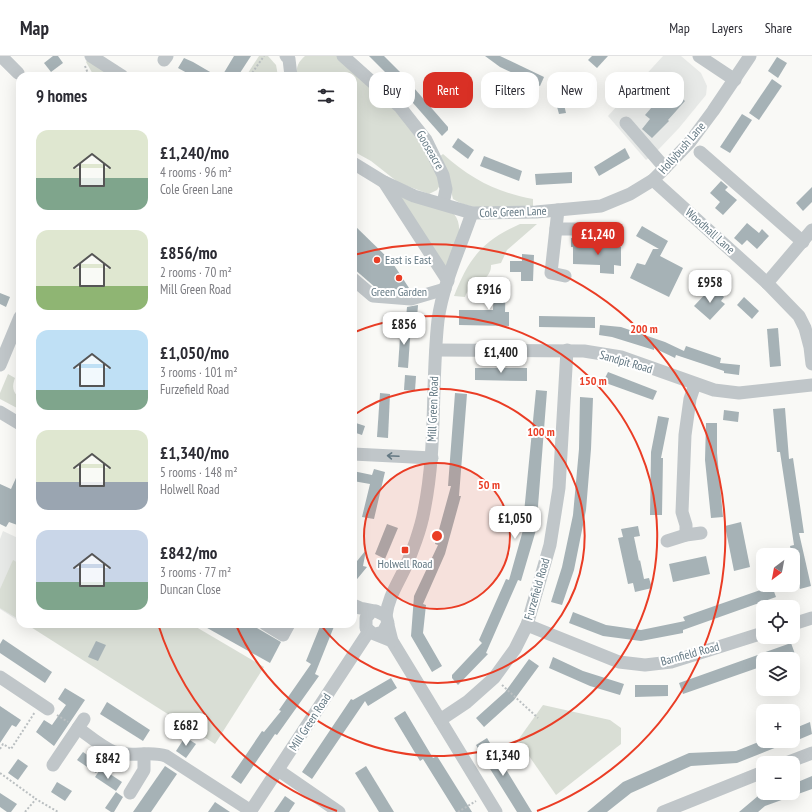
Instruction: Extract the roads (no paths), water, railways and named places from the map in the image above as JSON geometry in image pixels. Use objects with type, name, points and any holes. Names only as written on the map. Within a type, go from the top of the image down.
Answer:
[{"type":"street","points":[[1,56],[18,72]]},
{"type":"street","points":[[91,56],[116,72]]},
{"type":"street","name":"Gooseacre","points":[[343,56],[364,73],[400,107],[426,140],[443,175],[446,189],[443,204]]},
{"type":"street","points":[[699,56],[735,80]]},
{"type":"street","name":"Hollybush Lane","points":[[653,180],[690,142],[735,80],[750,56]]},
{"type":"street","points":[[290,57],[291,72]]},
{"type":"street","points":[[626,123],[666,168]]},
{"type":"street","points":[[700,152],[803,242]]},
{"type":"street","name":"Cole Green Lane","points":[[357,165],[384,182],[414,196],[472,213],[558,210],[601,206],[630,194],[653,180]]},
{"type":"street","name":"Woodhall Lane","points":[[653,180],[767,284],[799,316],[810,347],[812,364]]},
{"type":"street","points":[[357,282],[373,296],[411,299],[447,285],[384,182]]},
{"type":"street","points":[[558,210],[551,273],[565,276]]},
{"type":"street","name":"Mill Green Road","points":[[250,812],[373,633],[383,632],[381,616],[405,567],[424,512],[432,458],[438,320],[447,285],[472,213]]},
{"type":"street","points":[[556,229],[608,229]]},
{"type":"street","points":[[767,284],[812,230]]},
{"type":"street","points":[[0,365],[16,327]]},
{"type":"street","name":"Sandpit Road","points":[[436,350],[584,351],[621,358],[714,390],[739,393],[812,385]]},
{"type":"street","name":"Furzefield Road","points":[[440,720],[467,702],[494,678],[515,649],[527,625],[550,545],[559,488],[567,350]]},
{"type":"street","points":[[686,535],[682,512],[685,435],[690,400],[695,384]]},
{"type":"street","points":[[0,412],[16,422]]},
{"type":"street","points":[[357,454],[432,458]]},
{"type":"street","points":[[667,542],[686,535],[701,533]]},
{"type":"street","points":[[357,606],[381,616],[392,641],[496,812]]},
{"type":"street","points":[[381,616],[370,612],[366,618],[365,624],[373,633],[392,641]]},
{"type":"street","points":[[800,622],[812,618]]},
{"type":"street","name":"Barnfield Road","points":[[527,625],[619,662],[638,664],[671,662],[756,636]]},
{"type":"street","points":[[272,628],[283,635],[287,628]]},
{"type":"street","points":[[0,677],[44,706]]},
{"type":"street","points":[[53,764],[81,723],[114,752],[144,754],[156,752],[166,756],[250,812]]},
{"type":"street","points":[[800,757],[812,752]]},
{"type":"street","points":[[130,793],[144,770],[144,754]]},
{"type":"street","points":[[278,770],[339,812]]},
{"type":"street","points":[[663,812],[756,775]]},
{"type":"place","name":"East is East","points":[[377,260]]},
{"type":"place","name":"Green Garden","points":[[399,278]]},
{"type":"place","name":"Holwell Road","points":[[405,550]]}]
